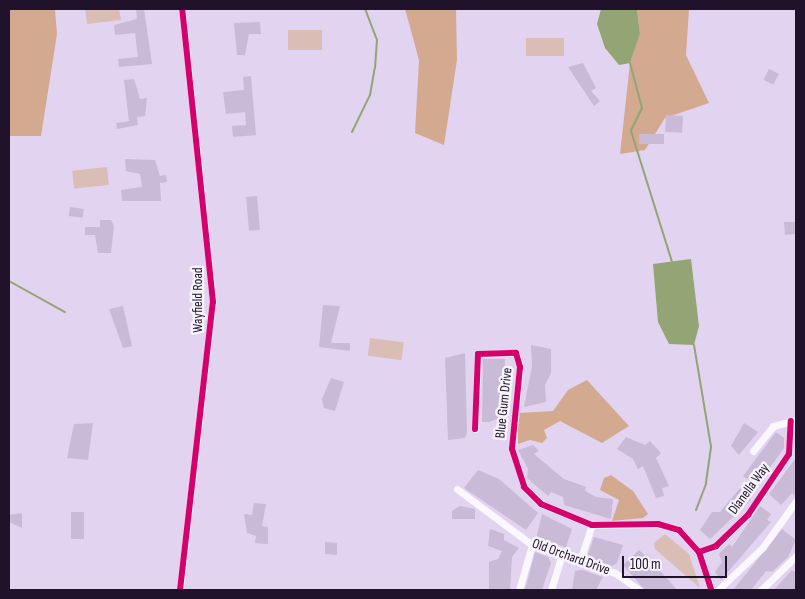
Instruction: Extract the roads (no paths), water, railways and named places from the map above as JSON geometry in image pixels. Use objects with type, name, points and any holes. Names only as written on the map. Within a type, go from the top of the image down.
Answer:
[{"type":"street","name":"Wayfield Road","points":[[180,590],[213,302],[182,9]]},
{"type":"street","name":"Blue Gum Drive","points":[[475,429],[478,354],[516,353],[520,367],[512,422],[512,449],[518,478],[531,496],[553,511],[592,525],[667,526],[686,535],[699,552],[711,590]]},
{"type":"street","points":[[753,451],[773,426],[794,421]]},
{"type":"street","name":"Dianella Way","points":[[699,552],[716,546],[748,515],[789,454],[794,421]]},
{"type":"street","name":"Old Orchard Drive","points":[[457,488],[532,545],[615,573],[639,590]]},
{"type":"street","points":[[718,590],[764,547],[796,501]]},
{"type":"street","points":[[580,561],[592,525]]},
{"type":"street","points":[[519,590],[532,545]]},
{"type":"street","points":[[552,590],[562,555]]},
{"type":"street","points":[[761,590],[796,556]]},
{"type":"waterway","points":[[352,132],[370,95],[375,68],[377,40],[365,9]]},
{"type":"waterway","points":[[630,63],[642,108],[631,131],[672,262]]},
{"type":"waterway","points":[[9,281],[65,312]]},
{"type":"waterway","points":[[694,345],[711,447],[706,484],[696,510]]}]
